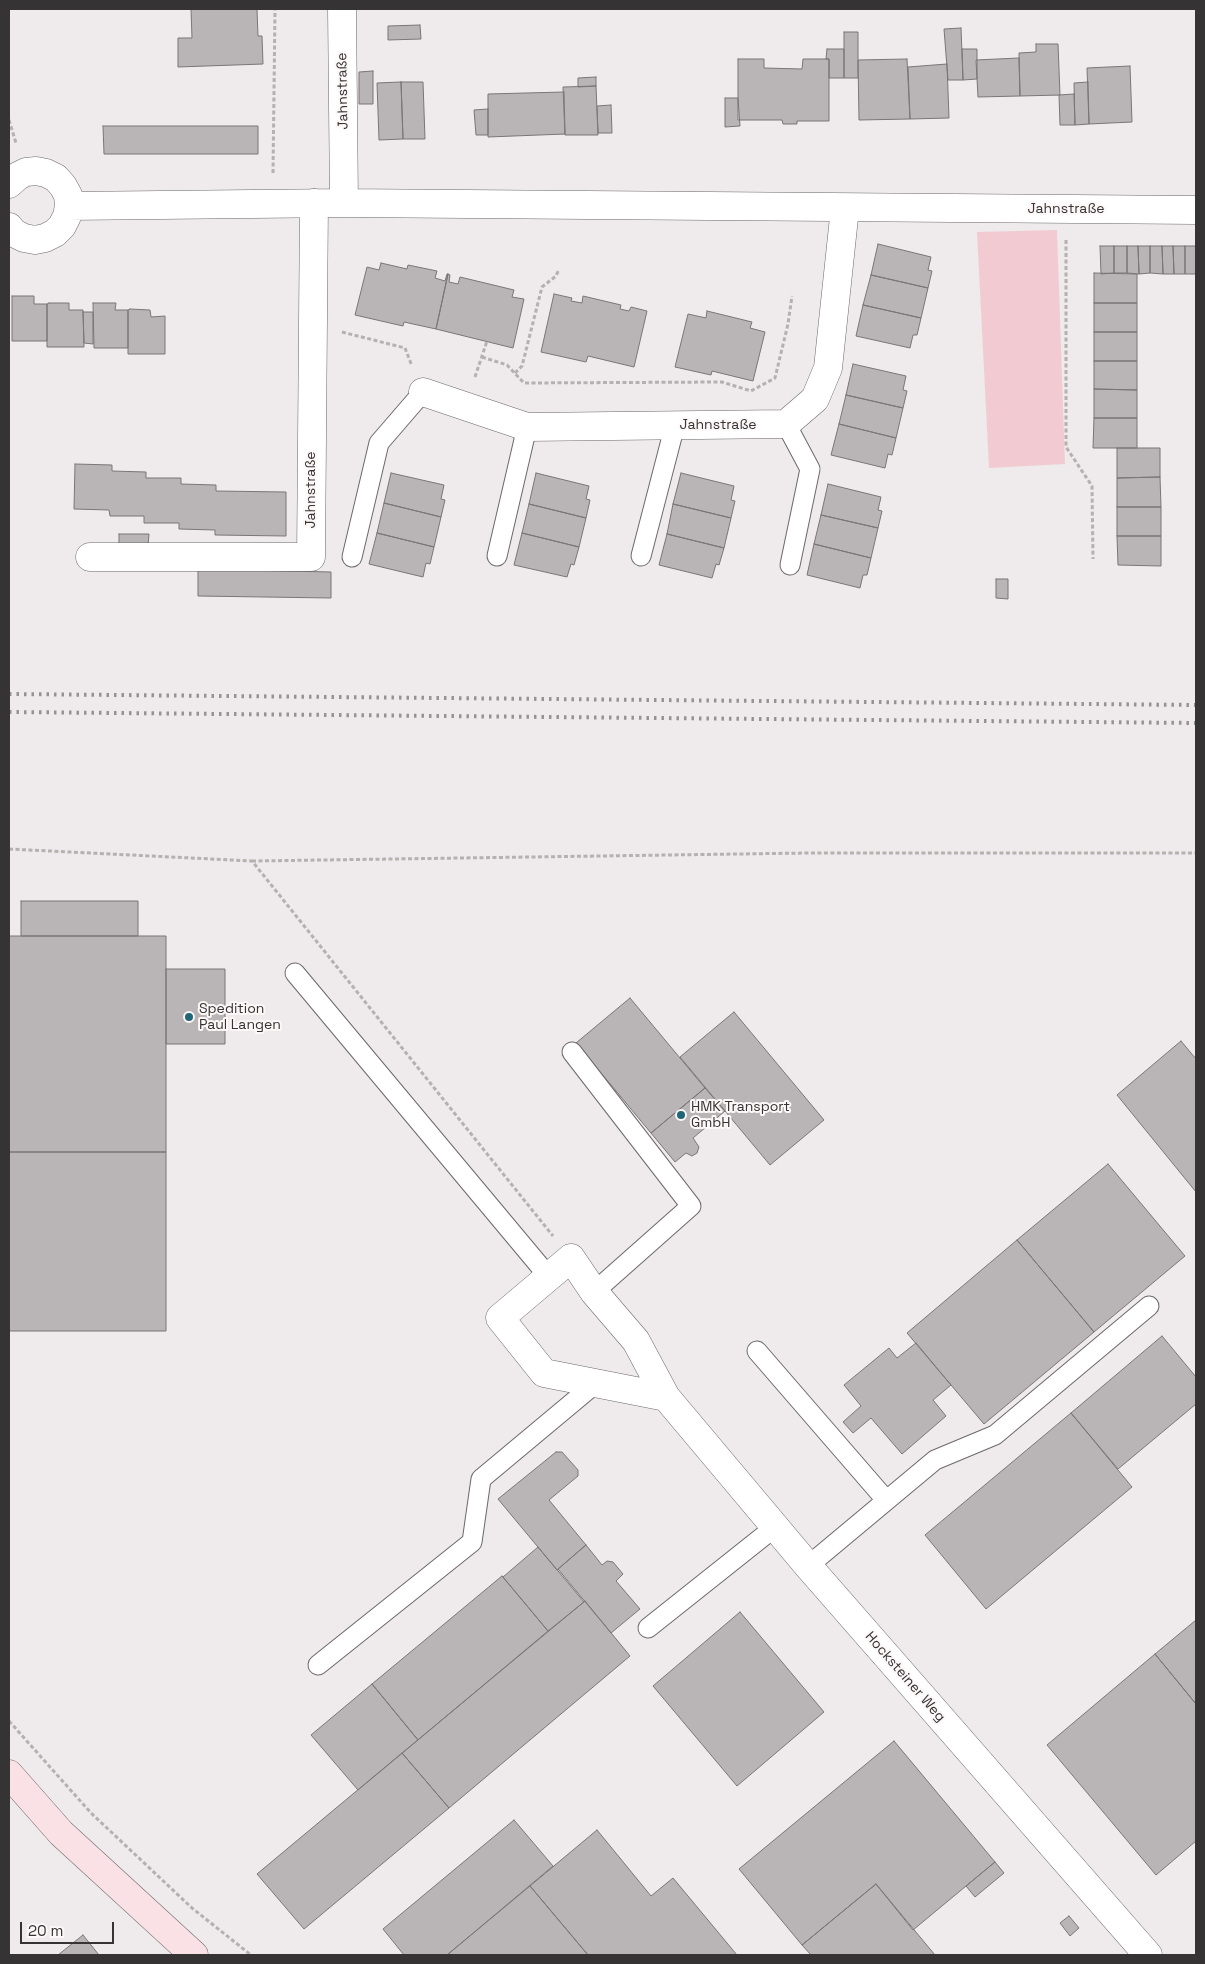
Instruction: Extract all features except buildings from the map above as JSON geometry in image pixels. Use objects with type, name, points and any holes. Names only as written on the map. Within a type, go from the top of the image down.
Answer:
[{"type":"main road","points":[[9,1774],[61,1833],[194,1955]]},
{"type":"street","name":"Jahnstraße","points":[[342,9],[344,203]]},
{"type":"street","points":[[9,184],[26,172],[46,173],[56,178],[63,186],[68,195],[69,206],[68,216],[62,226],[55,233],[45,238],[35,240],[24,238],[9,227]]},
{"type":"street","name":"Jahnstraße","points":[[90,557],[311,558],[314,203]]},
{"type":"street","name":"Jahnstraße","points":[[69,206],[344,203],[1196,210]]},
{"type":"street","points":[[786,424],[815,399],[828,368],[845,208]]},
{"type":"street","name":"Jahnstraße","points":[[423,392],[527,427],[786,424]]},
{"type":"street","name":"Hocksteiner Weg","points":[[666,1397],[544,1373],[500,1318],[571,1258],[594,1292],[636,1341],[666,1397],[808,1566],[1148,1955]]},
{"type":"lane","points":[[352,557],[379,443],[423,392]]},
{"type":"lane","points":[[786,424],[810,469],[790,565]]},
{"type":"lane","points":[[640,556],[675,425]]},
{"type":"lane","points":[[496,556],[527,427]]},
{"type":"lane","points":[[295,973],[549,1277]]},
{"type":"lane","points":[[572,1052],[691,1206],[594,1292]]},
{"type":"lane","points":[[808,1566],[936,1460],[996,1435],[1149,1306]]},
{"type":"lane","points":[[757,1351],[886,1500]]},
{"type":"lane","points":[[318,1665],[472,1542],[481,1479],[596,1383]]},
{"type":"lane","points":[[648,1628],[775,1527]]},
{"type":"path","points":[[273,203],[275,9]]},
{"type":"path","points":[[1066,210],[1066,447],[1092,486],[1093,559]]},
{"type":"path","points":[[515,373],[522,366],[542,287],[556,276],[559,269]]},
{"type":"path","points":[[482,357],[508,365],[524,383],[722,382],[751,392],[775,378],[788,324],[792,296]]},
{"type":"path","points":[[313,324],[404,348],[423,392]]},
{"type":"path","points":[[465,406],[487,341]]},
{"type":"path","points":[[252,861],[807,853],[1196,853]]},
{"type":"path","points":[[9,1721],[91,1813],[192,1908],[251,1955]]},
{"type":"shaded area","points":[[1057,230],[1065,464],[989,468],[977,232]]},
{"type":"railway","points":[[9,694],[1196,705]]},
{"type":"railway","points":[[9,712],[1196,723]]},
{"type":"place","name":"Spedition Paul Langen","points":[[189,1017]]},
{"type":"place","name":"HMK Transport GmbH","points":[[681,1115]]}]
